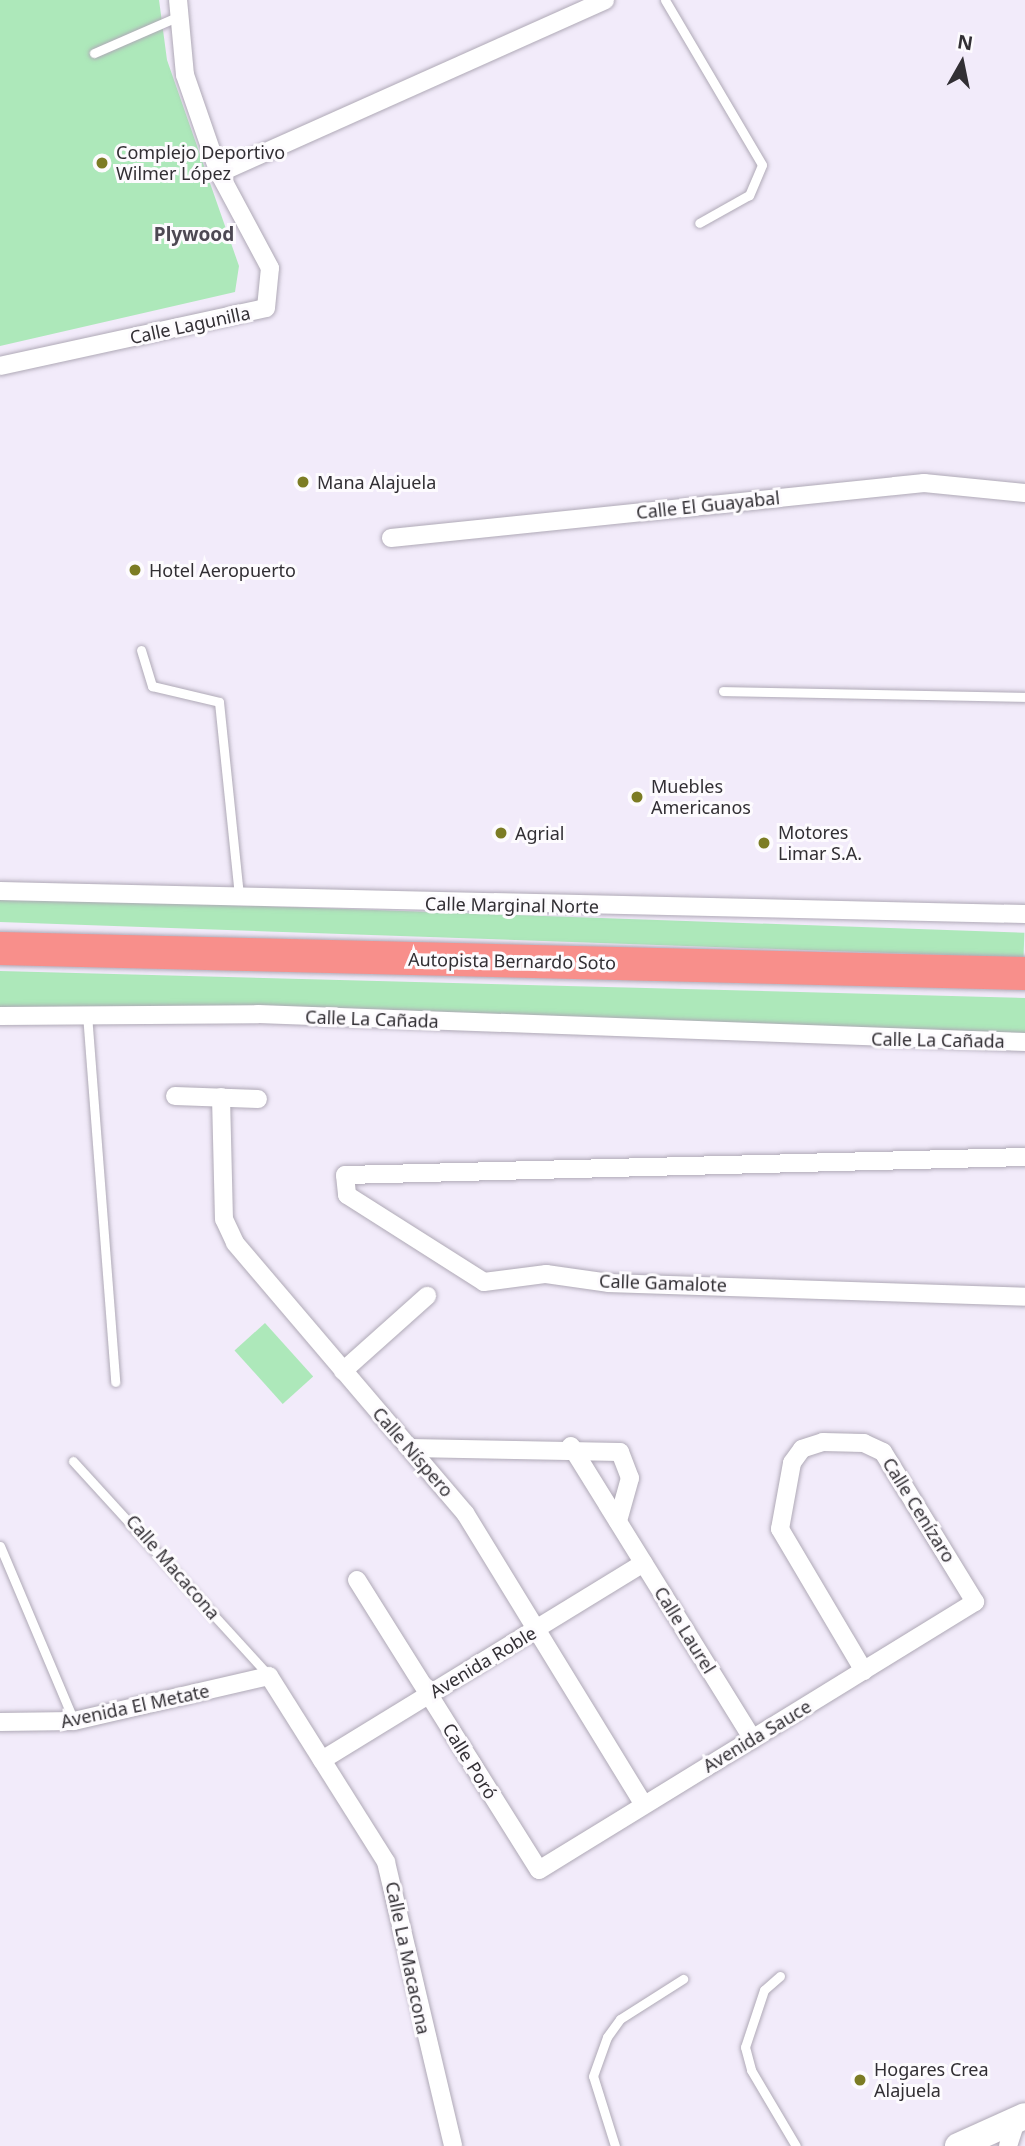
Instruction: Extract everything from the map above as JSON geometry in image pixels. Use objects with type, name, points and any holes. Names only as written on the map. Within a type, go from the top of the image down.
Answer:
[{"type":"highway","name":"Autopista Bernardo Soto","points":[[0,948],[1025,973]]},
{"type":"main road","points":[[958,2146],[1021,2119]]},
{"type":"street","points":[[219,173],[605,0]]},
{"type":"street","name":"Calle Lagunilla","points":[[0,366],[266,308],[270,268],[219,173],[185,75],[178,8]]},
{"type":"street","name":"Calle El Guayabal","points":[[391,538],[924,483],[1025,493]]},
{"type":"street","name":"Calle Marginal Norte","points":[[0,891],[1025,915]]},
{"type":"street","name":"Calle La Cañada","points":[[0,1016],[87,1014],[1025,1042]]},
{"type":"street","points":[[175,1096],[258,1099]]},
{"type":"street","name":"Calle Níspero","points":[[221,1097],[224,1219],[250,1268],[465,1513],[644,1805]]},
{"type":"street","name":"Calle Gamalote","points":[[1025,1157],[345,1175],[347,1195],[484,1282],[546,1274],[609,1283],[1025,1297]]},
{"type":"street","points":[[342,1371],[427,1296]]},
{"type":"street","name":"Calle Cenízaro","points":[[864,1671],[779,1529],[792,1463],[802,1449],[844,1441],[883,1452],[975,1602]]},
{"type":"street","name":"Calle Laurel","points":[[571,1447],[753,1739]]},
{"type":"street","points":[[410,1448],[607,1448],[628,1462],[627,1499],[618,1521]]},
{"type":"street","name":"Avenida Roble","points":[[322,1760],[644,1563]]},
{"type":"street","name":"Calle Poró","points":[[358,1580],[539,1870]]},
{"type":"street","name":"Avenida Sauce","points":[[539,1870],[975,1602]]},
{"type":"street","name":"Avenida El Metate","points":[[0,1723],[74,1721],[269,1676]]},
{"type":"street","name":"Calle La Macacona","points":[[269,1676],[386,1862],[453,2146]]},
{"type":"street","points":[[1008,2146],[1021,2119]]},
{"type":"lane","points":[[665,0],[762,165],[762,178],[749,195],[699,223]]},
{"type":"lane","points":[[94,53],[178,8]]},
{"type":"lane","points":[[141,650],[152,685],[219,702],[239,898]]},
{"type":"lane","points":[[723,691],[1025,697]]},
{"type":"lane","points":[[87,1014],[115,1382]]},
{"type":"lane","name":"Calle Macacona","points":[[73,1461],[269,1676]]},
{"type":"lane","points":[[0,1546],[74,1721]]},
{"type":"lane","points":[[780,1976],[764,1990],[745,2047],[751,2070],[796,2146]]},
{"type":"lane","points":[[615,2146],[593,2076],[607,2038],[620,2019],[683,1979]]},
{"type":"green space","name":"Complejo Deportivo Wilmer López","points":[[0,0],[159,0],[167,60],[239,266],[235,292],[0,346]]},
{"type":"green space","points":[[0,897],[1024,933],[1024,958],[0,922]]},
{"type":"green space","points":[[0,971],[1025,998],[1025,1034],[332,1010],[0,1009]]},
{"type":"green space","points":[[265,1323],[313,1377],[283,1404],[235,1350]]},
{"type":"place","name":"Complejo Deportivo Wilmer López","points":[[102,163]]},
{"type":"place","name":"Mana Alajuela","points":[[303,482]]},
{"type":"place","name":"Hotel Aeropuerto","points":[[135,570]]},
{"type":"place","name":"Muebles Americanos","points":[[637,797]]},
{"type":"place","name":"Agrial","points":[[501,833]]},
{"type":"place","name":"Motores Limar S.A.","points":[[764,843]]},
{"type":"place","name":"Hogares Crea Alajuela","points":[[860,2080]]},
{"type":"district","name":"Plywood","points":[[194,235]]}]
